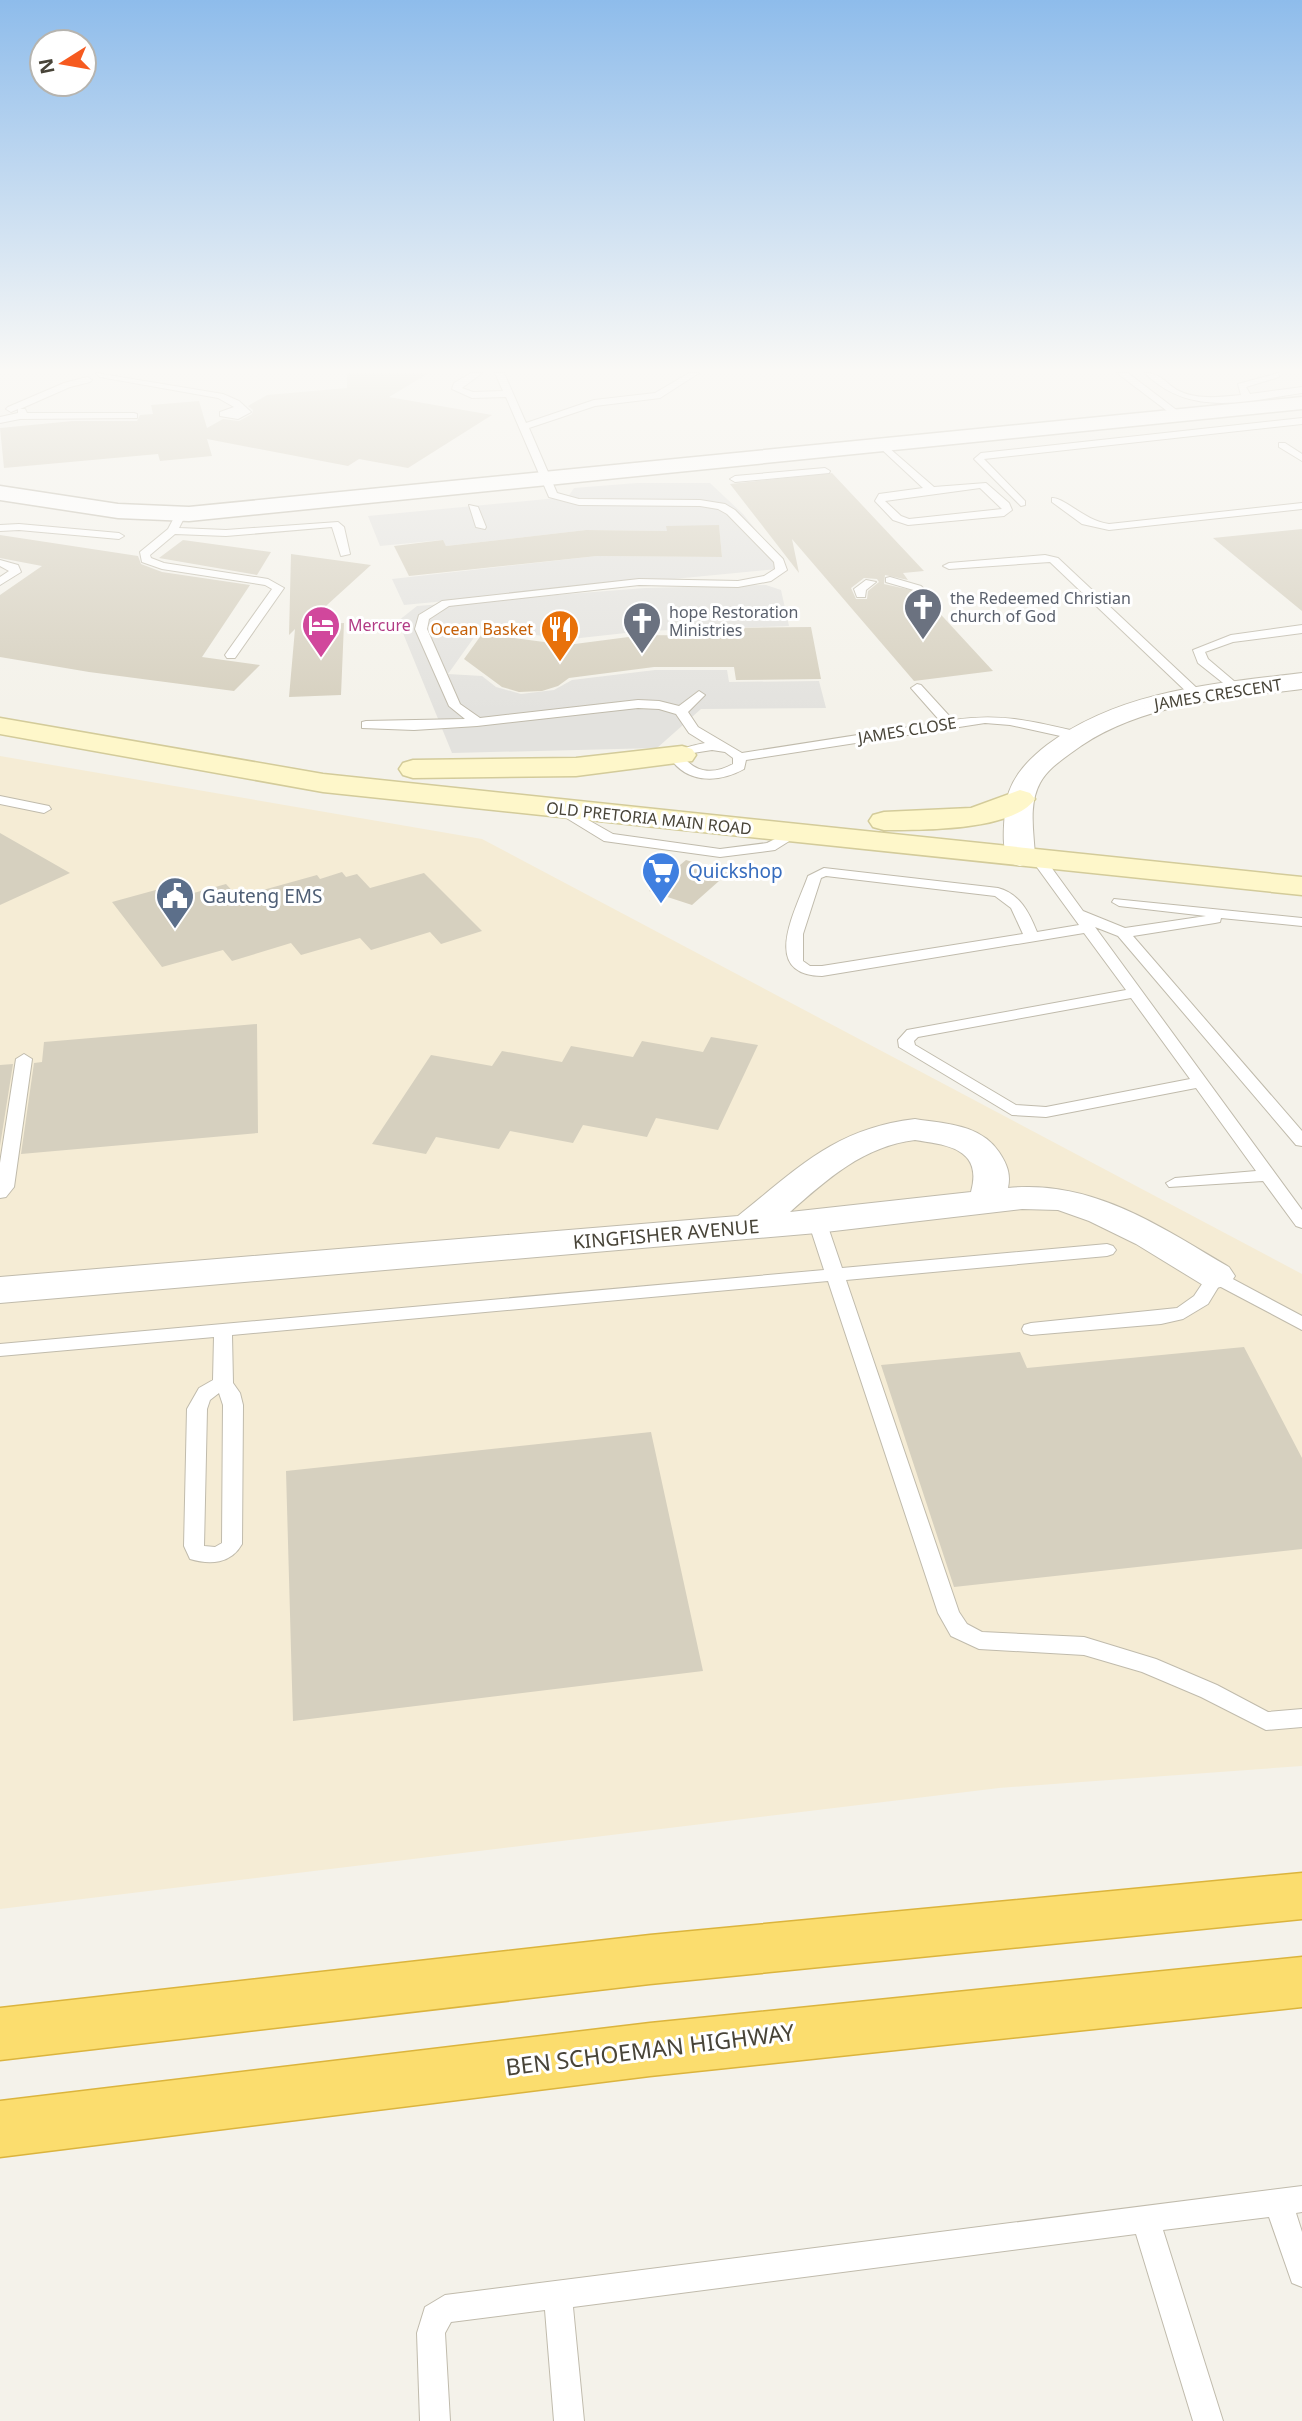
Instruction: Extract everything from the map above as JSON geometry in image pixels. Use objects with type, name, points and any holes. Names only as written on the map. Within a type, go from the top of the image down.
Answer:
[{"type":"highway","points":[[0,2034],[338,1992],[988,1924],[1302,1896]]},
{"type":"highway","name":"BEN SCHOEMAN HIGHWAY","points":[[0,2129],[338,2086],[1011,2008],[1302,1982]]},
{"type":"main road","name":"OLD PRETORIA MAIN ROAD","points":[[0,704],[256,747],[413,769],[884,821],[1026,850],[1302,887]]},
{"type":"main road","name":"OLD PRETORIA MAIN ROAD","points":[[0,726],[323,783],[796,833],[1026,850],[1302,863]]},
{"type":"main road","points":[[413,769],[576,767],[688,745]]},
{"type":"main road","points":[[884,821],[947,820],[976,816],[1002,809],[1020,799]]},
{"type":"street","points":[[0,506],[40,503],[68,505],[151,515],[177,522],[477,486]]},
{"type":"street","points":[[0,493],[68,505]]},
{"type":"street","name":"JAMES CRESCENT","points":[[1026,850],[1020,799],[1032,773],[1074,735],[1125,713],[1197,695],[1302,681]]},
{"type":"street","points":[[748,1227],[827,1164],[865,1139],[897,1131],[932,1130],[974,1143],[986,1158],[992,1173],[993,1182],[986,1202]]},
{"type":"street","name":"KINGFISHER AVENUE","points":[[0,1290],[817,1221],[1023,1198],[1062,1199],[1102,1213],[1149,1236],[1216,1276]]},
{"type":"lane","points":[[477,722],[455,706],[421,629],[423,617],[428,612],[455,601],[639,582],[728,584],[767,579],[782,570],[779,561],[731,512],[721,506],[699,503],[568,500],[553,495],[548,486]]},
{"type":"lane","points":[[927,486],[931,490]]},
{"type":"lane","points":[[972,486],[883,496],[880,501],[897,518],[908,522],[1004,513],[1007,510],[983,486]]},
{"type":"lane","points":[[1005,486],[1021,503]]},
{"type":"lane","points":[[1056,500],[1078,519],[1100,526],[1302,506]]},
{"type":"lane","points":[[472,508],[481,527]]},
{"type":"lane","points":[[231,655],[278,588],[268,582],[162,566],[146,560],[147,552],[177,522],[226,533],[334,524],[339,527],[345,554]]},
{"type":"lane","points":[[0,528],[19,527],[120,536]]},
{"type":"lane","points":[[950,566],[1027,559],[1054,560],[1197,695]]},
{"type":"lane","points":[[0,563],[14,567],[15,572],[0,582]]},
{"type":"lane","points":[[891,580],[917,588]]},
{"type":"lane","points":[[861,594],[860,589],[870,582]]},
{"type":"lane","points":[[1237,690],[1202,660],[1199,650],[1231,639],[1302,629]]},
{"type":"lane","points":[[918,688],[949,723]]},
{"type":"lane","points":[[681,711],[699,695]]},
{"type":"lane","points":[[366,725],[414,726],[477,722],[638,704],[660,705],[681,711]]},
{"type":"lane","points":[[681,711],[688,745],[680,762],[683,767],[706,775],[734,770],[739,766],[740,757],[720,747],[688,745]]},
{"type":"lane","name":"JAMES CLOSE","points":[[740,757],[949,723],[997,719],[1074,735]]},
{"type":"lane","points":[[0,800],[44,809]]},
{"type":"lane","points":[[1026,850],[1089,928],[1302,1222]]},
{"type":"lane","points":[[1032,937],[1021,910],[1012,898],[998,892],[824,872],[815,876],[792,949],[794,962],[805,970],[822,971],[1089,928]]},
{"type":"lane","points":[[1119,902],[1302,922]]},
{"type":"lane","points":[[1078,914],[1123,933],[1302,1141]]},
{"type":"lane","points":[[1123,933],[1239,915]]},
{"type":"lane","points":[[1135,993],[913,1033],[906,1040],[907,1047],[1012,1110],[1028,1113],[1046,1112],[1200,1082]]},
{"type":"lane","points":[[0,1193],[5,1187],[24,1059]]},
{"type":"lane","points":[[1175,1183],[1268,1175]]},
{"type":"lane","points":[[817,1221],[949,1613],[959,1630],[979,1640],[1084,1646],[1160,1670],[1209,1691],[1266,1721],[1302,1718]]},
{"type":"lane","points":[[0,1350],[1107,1250]]},
{"type":"lane","points":[[1031,1329],[1161,1318],[1183,1313],[1200,1300],[1216,1276]]},
{"type":"lane","name":"KINGFISHER AVENUE","points":[[1216,1276],[1302,1324]]},
{"type":"lane","points":[[223,1330],[223,1384],[230,1393],[233,1405],[232,1544],[227,1550],[204,1556],[197,1553],[194,1546],[197,1409],[208,1389],[223,1384]]},
{"type":"lane","points":[[435,2421],[431,2333],[435,2317],[446,2309],[1290,2200],[1302,2273]]},
{"type":"lane","points":[[1145,2218],[1208,2421]]},
{"type":"lane","points":[[558,2294],[569,2421]]},
{"type":"shaded area","points":[[713,486],[743,514],[787,568],[404,605],[392,579],[597,556],[722,557],[719,526],[667,526],[667,531],[586,530],[446,546],[442,540],[380,546],[368,516],[568,497],[574,488]]},
{"type":"shaded area","points":[[766,585],[781,590],[789,626],[644,631],[571,639],[480,629],[448,674],[482,676],[496,687],[521,694],[554,690],[572,680],[655,670],[727,670],[729,682],[819,681],[826,708],[701,709],[657,748],[452,753],[398,621],[417,606],[645,588]]},
{"type":"shaded area","points":[[0,756],[482,839],[1302,1274],[1302,1766],[999,1788],[0,1909]]},
{"type":"building","points":[[732,486],[844,486],[924,571],[903,573],[908,580],[885,575],[884,584],[920,592],[993,671],[914,681],[792,539],[799,573]],"holes":[[[864,578],[877,579],[879,582],[868,591],[867,599],[856,599],[851,588]]]},
{"type":"building","points":[[719,525],[722,557],[597,556],[409,576],[394,546],[443,540],[446,546],[586,530],[667,531],[666,526]]},
{"type":"building","points":[[1302,529],[1302,611],[1213,538]]},
{"type":"building","points":[[0,535],[138,556],[141,564],[162,572],[250,585],[202,657],[260,665],[234,691],[0,657],[0,595],[42,566],[0,558]]},
{"type":"building","points":[[183,540],[271,552],[257,575],[159,558]]},
{"type":"building","points":[[291,554],[371,565],[305,625],[344,623],[341,695],[289,697],[295,629],[289,635]]},
{"type":"building","name":"hope Restoration Ministries","points":[[811,627],[821,679],[736,680],[734,667],[654,667],[569,678],[558,686],[542,691],[519,692],[502,687],[464,659],[482,634],[567,645],[644,635],[729,636],[728,628]]},
{"type":"building","points":[[0,833],[70,873],[0,905]]},
{"type":"building","points":[[686,860],[728,873],[692,905],[649,891]]},
{"type":"building","points":[[342,872],[346,877],[357,874],[370,888],[424,873],[482,931],[441,944],[430,932],[371,950],[360,938],[301,955],[291,943],[232,961],[223,950],[162,967],[112,902],[163,888],[172,899],[226,884],[238,897],[317,875],[320,879]]},
{"type":"building","points":[[257,1024],[258,1133],[21,1154],[34,1063],[42,1062],[44,1042]]},
{"type":"building","points":[[711,1037],[758,1045],[718,1130],[656,1118],[647,1137],[583,1125],[573,1143],[510,1131],[499,1149],[436,1137],[426,1154],[372,1144],[431,1055],[492,1066],[502,1051],[562,1062],[571,1046],[633,1057],[642,1041],[703,1052]]},
{"type":"building","points":[[13,1064],[0,1146],[0,1065]]},
{"type":"building","points":[[1244,1347],[1302,1458],[1302,1549],[954,1587],[881,1365],[1020,1352],[1027,1368]]},
{"type":"building","points":[[651,1432],[703,1671],[293,1721],[286,1471]]},
{"type":"place","name":"the Redeemed Christian church of God","points":[[923,641]]},
{"type":"place","name":"hope Restoration Ministries","points":[[642,655]]},
{"type":"place","name":"Mercure","points":[[321,659]]},
{"type":"place","name":"Ocean Basket","points":[[560,663]]},
{"type":"place","name":"Quickshop","points":[[661,905]]},
{"type":"place","name":"Gauteng EMS","points":[[175,930]]}]
